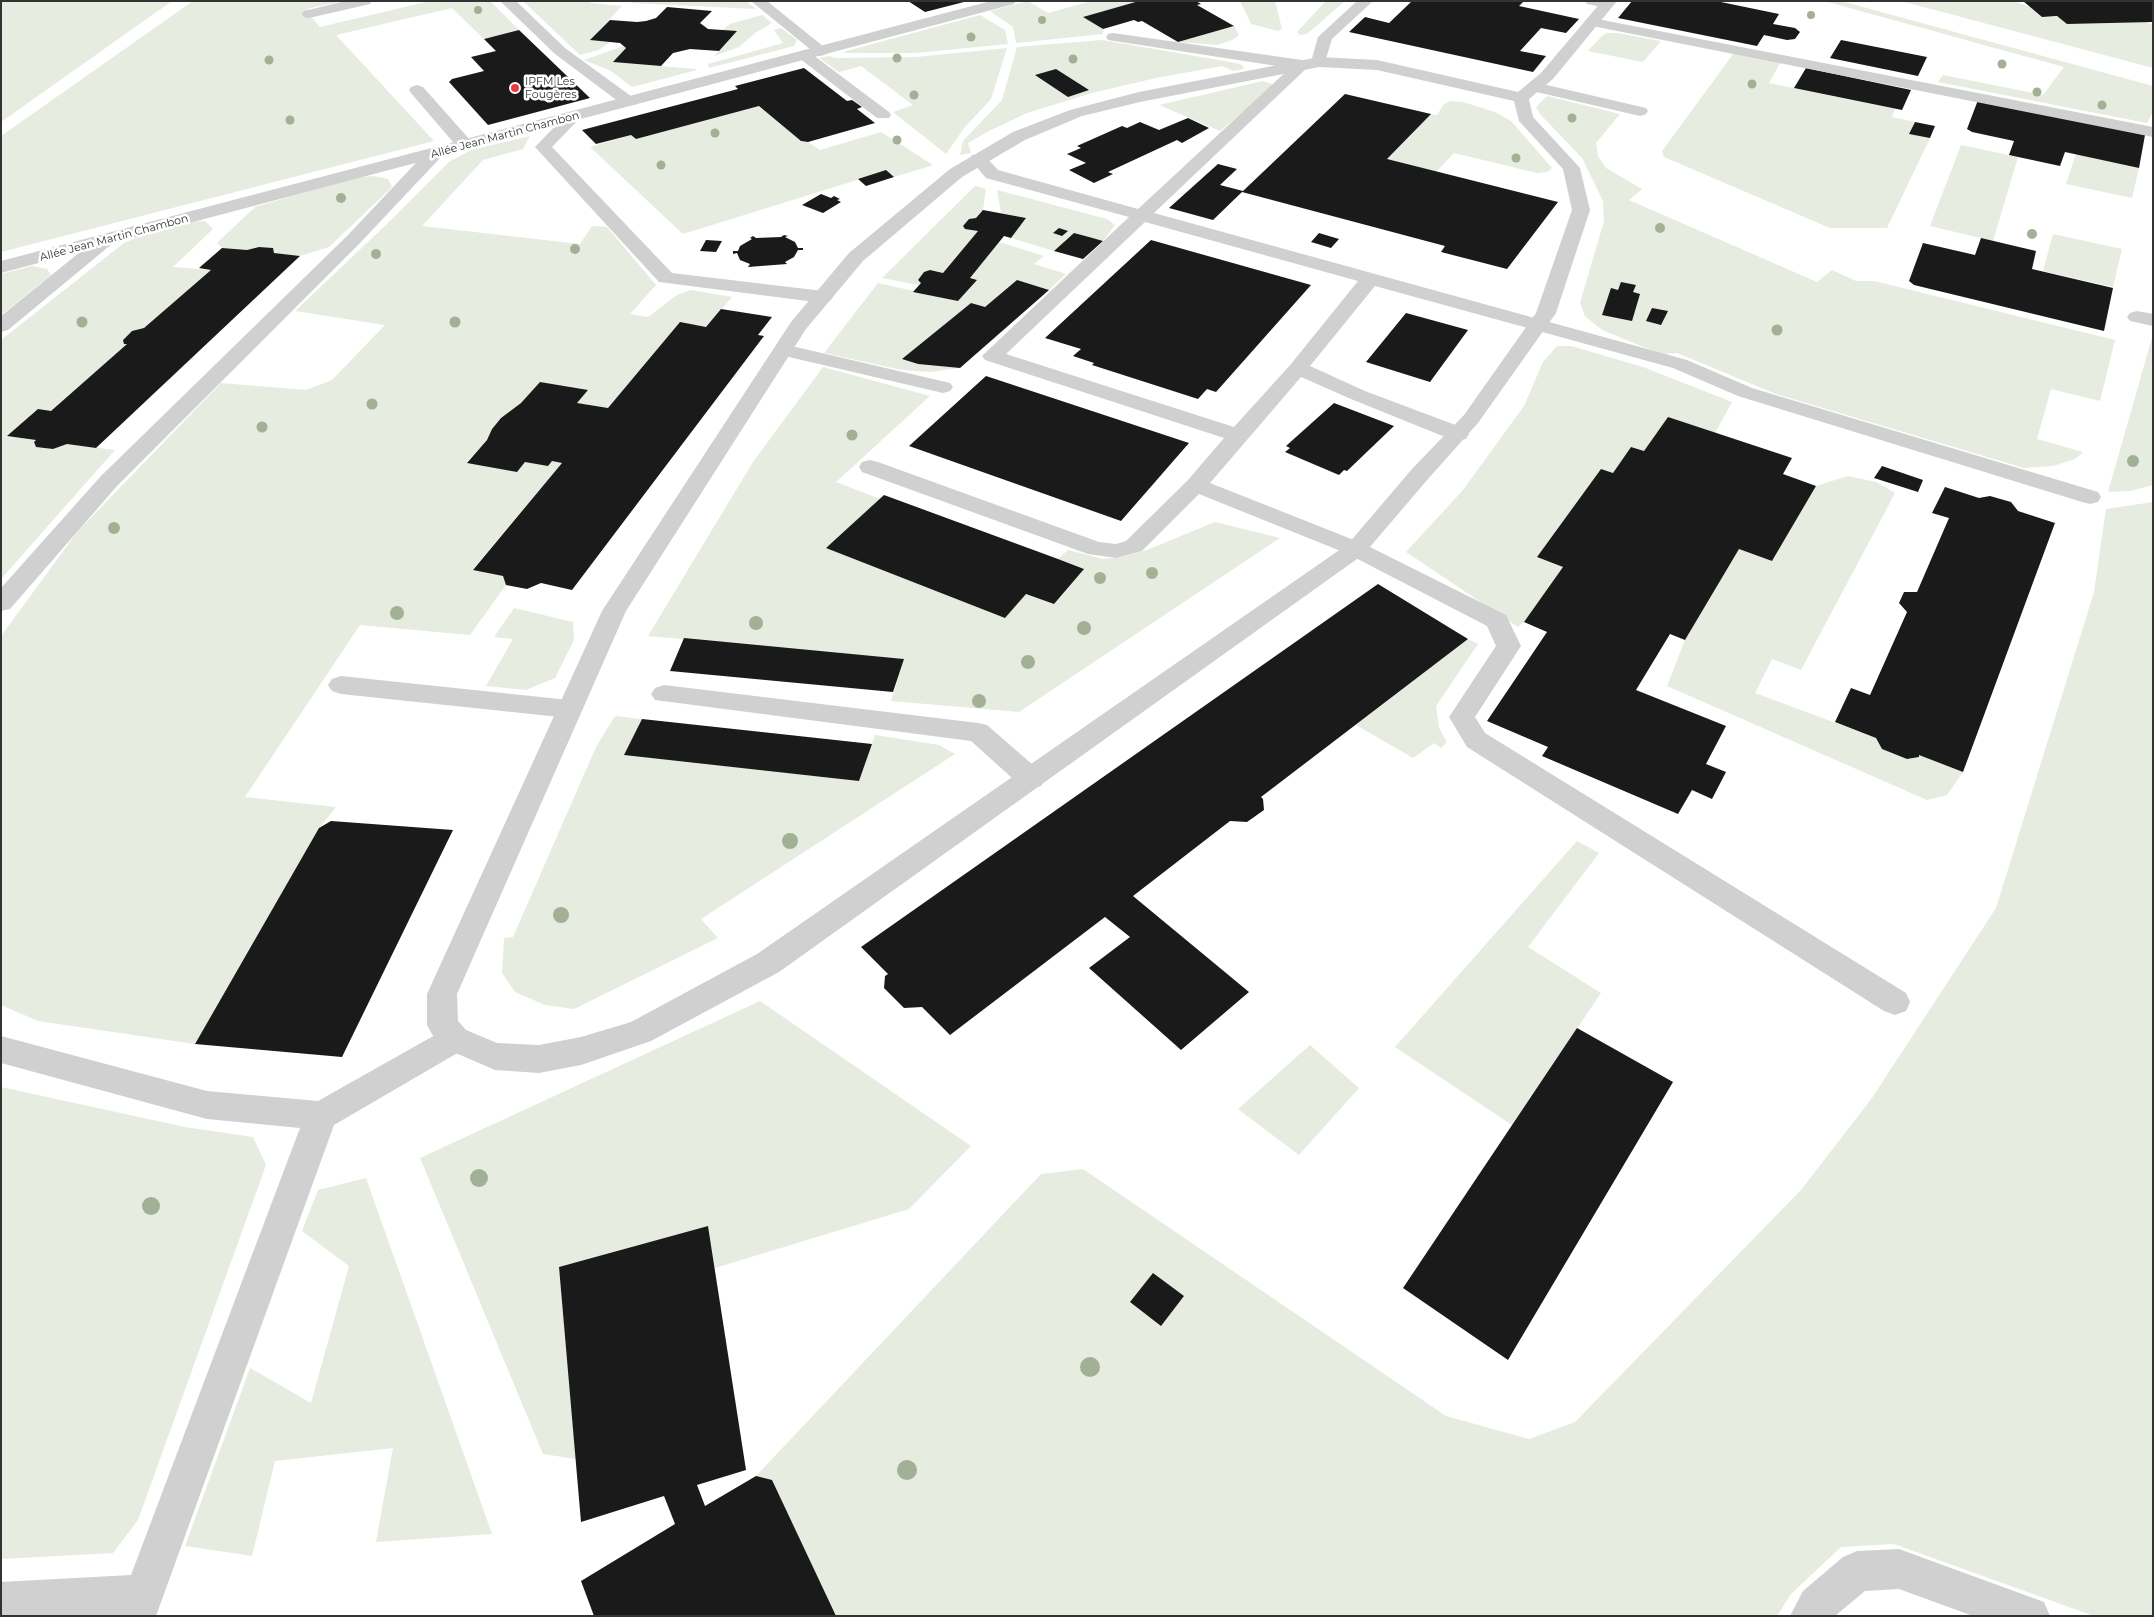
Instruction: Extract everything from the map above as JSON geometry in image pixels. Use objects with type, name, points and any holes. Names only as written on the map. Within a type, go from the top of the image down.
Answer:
[{"type":"street","points":[[309,14],[365,1]]},
{"type":"street","points":[[507,1],[560,51],[629,102]]},
{"type":"street","points":[[758,1],[821,51]]},
{"type":"street","name":"Allée Jean Martin Chambon","points":[[1,267],[1009,1]]},
{"type":"street","points":[[1238,435],[992,356],[1141,215],[1310,63],[1325,37],[1366,1]]},
{"type":"street","points":[[1310,63],[1139,97],[1076,113],[1019,136],[978,160],[932,191],[856,257],[798,326],[614,611],[442,994],[443,1025],[455,1039],[495,1056],[539,1059],[581,1051],[640,1032],[768,963],[1356,549],[1472,420],[1546,313],[1581,210],[1571,168],[1525,118],[1528,93],[1547,76],[1592,22],[1603,2]]},
{"type":"street","points":[[1592,22],[2153,132]]},
{"type":"street","points":[[1113,37],[1310,63],[1377,65],[1528,93],[1640,111]]},
{"type":"street","points":[[804,56],[883,115]]},
{"type":"street","points":[[417,90],[465,145]]},
{"type":"street","points":[[573,117],[543,148],[666,278],[823,297]]},
{"type":"street","points":[[1,603],[109,481],[354,239],[435,153]]},
{"type":"street","points":[[978,160],[992,174],[1370,280],[1680,364],[1745,392],[2090,497]]},
{"type":"street","points":[[1,326],[107,239]]},
{"type":"street","points":[[870,468],[1096,549],[1116,551],[1134,546],[1196,485],[1298,368],[1370,280]]},
{"type":"street","points":[[783,350],[942,387]]},
{"type":"street","points":[[1298,368],[1358,395],[1458,434]]},
{"type":"street","points":[[1196,485],[1356,549],[1497,621],[1509,646],[1462,717],[1476,740],[1894,1002]]},
{"type":"street","points":[[341,685],[569,709]]},
{"type":"street","points":[[664,694],[978,732],[1031,779]]},
{"type":"street","points":[[1,1049],[207,1105],[321,1116],[455,1039]]},
{"type":"street","points":[[1,1602],[140,1605],[321,1116]]},
{"type":"street","points":[[1810,1616],[1817,1605],[1856,1571],[1900,1568],[2030,1616]]},
{"type":"shaded area","points":[[1,1],[172,1],[1,122]]},
{"type":"shaded area","points":[[193,1],[342,1],[307,9],[320,27],[430,1],[490,1],[519,30],[484,39],[452,8],[336,35],[434,141],[1,252],[1,136]]},
{"type":"shaded area","points":[[523,1],[592,1],[590,3],[622,6],[590,40],[610,42],[599,50],[580,55]]},
{"type":"shaded area","points":[[632,1],[746,1],[756,9],[631,3]]},
{"type":"shaded area","points":[[1028,1],[1048,13],[1092,1],[1139,1],[1083,17],[1103,29],[1103,34],[1016,43],[1013,27],[990,11]]},
{"type":"shaded area","points":[[1240,1],[1275,1],[1282,29],[1278,31],[1251,24]]},
{"type":"shaded area","points":[[1320,1],[1345,1],[1307,34],[1300,35],[1297,32],[1325,2]]},
{"type":"shaded area","points":[[1824,1],[1841,1],[2153,86],[2153,112],[2147,123],[1938,82],[1943,75],[2043,95],[2064,67]]},
{"type":"shaded area","points":[[1901,1],[2013,1],[2030,7],[2042,17],[2058,17],[2070,24],[2146,22],[2153,25],[2153,68]]},
{"type":"shaded area","points":[[762,15],[772,23],[755,33],[739,47],[714,56],[736,32],[722,30],[730,24]]},
{"type":"shaded area","points":[[980,15],[1005,30],[1008,44],[916,53],[843,52]]},
{"type":"shaded area","points":[[1234,26],[1239,35],[1232,40],[1218,45],[1178,42]]},
{"type":"shaded area","points":[[781,28],[797,40],[794,46],[709,68],[708,64],[783,43],[774,30]]},
{"type":"shaded area","points":[[1607,33],[1661,41],[1643,62],[1588,51]]},
{"type":"shaded area","points":[[1102,40],[1236,63],[1242,65],[1244,69],[1233,71],[1222,66],[1156,78],[1092,93],[1027,113],[968,143],[971,153],[960,155],[963,141],[1002,100],[1017,47]]},
{"type":"shaded area","points":[[624,46],[626,48],[614,62],[697,70],[632,87],[611,71],[584,60]]},
{"type":"shaded area","points":[[1007,48],[991,99],[965,127],[946,154],[893,112],[913,105],[861,66],[839,72],[819,58],[829,56],[835,58],[916,57]]},
{"type":"shaded area","points":[[1734,53],[1780,63],[1769,83],[1895,109],[1892,117],[1915,122],[1909,134],[1930,138],[1887,228],[1830,228],[1664,157],[1662,151]]},
{"type":"shaded area","points":[[1263,81],[1275,85],[1220,131],[1159,105]]},
{"type":"shaded area","points":[[1547,96],[1620,114],[1596,143],[1598,156],[1606,168],[1642,189],[1629,200],[1817,282],[1832,270],[1856,281],[1874,281],[2115,340],[2100,401],[2051,389],[2037,439],[2083,452],[2075,459],[2053,466],[2024,468],[1776,394],[1677,353],[1661,354],[1602,330],[1585,316],[1580,303],[1604,221],[1603,201],[1582,158],[1540,114],[1536,107]]},
{"type":"shaded area","points":[[1451,101],[1463,102],[1495,112],[1511,121],[1552,168],[1547,172],[1537,173],[1454,153],[1436,172],[1387,159],[1431,114],[1437,115],[1444,104]]},
{"type":"shaded area","points":[[759,106],[801,141],[808,142],[820,150],[881,132],[933,165],[894,177],[886,171],[683,234],[590,147],[631,135],[636,139]]},
{"type":"shaded area","points":[[530,136],[523,149],[483,160],[422,226],[580,244],[592,226],[607,227],[656,285],[630,314],[648,317],[677,295],[691,290],[732,297],[706,327],[679,323],[608,408],[577,403],[587,390],[540,382],[521,403],[501,418],[492,429],[487,440],[467,462],[517,472],[525,462],[552,461],[562,463],[473,569],[503,576],[506,585],[470,635],[360,625],[245,797],[336,807],[319,828],[195,1044],[38,1021],[1,1005],[1,636],[78,531],[221,383],[306,390],[332,380],[385,325],[295,311],[449,162],[471,150]]},
{"type":"shaded area","points":[[1961,145],[2018,157],[1993,241],[1930,226]]},
{"type":"shaded area","points":[[2076,154],[2139,168],[2132,198],[2066,184]]},
{"type":"shaded area","points":[[374,176],[388,179],[392,187],[329,247],[300,256],[274,253],[273,248],[259,247],[247,250],[222,248],[217,243],[255,207],[352,178]]},
{"type":"shaded area","points":[[975,186],[986,189],[983,210],[976,218],[969,219],[963,226],[965,229],[978,231],[943,273],[930,270],[924,272],[918,280],[921,283],[919,285],[882,278]]},
{"type":"shaded area","points":[[997,190],[1107,219],[1115,225],[1103,241],[1074,233],[1054,251],[1011,238],[1026,218],[1001,213]]},
{"type":"shaded area","points":[[205,221],[213,229],[173,267],[211,270],[144,328],[132,331],[123,339],[124,344],[127,344],[51,411],[7,436],[36,440],[34,442],[36,447],[53,449],[67,444],[115,450],[1,579],[1,340],[124,243],[186,222]]},
{"type":"shaded area","points":[[2053,234],[2122,249],[2113,287],[2043,271]]},
{"type":"shaded area","points":[[999,242],[1044,256],[1034,264],[1066,274],[1049,290],[1017,280],[985,307],[971,303],[903,359],[918,364],[960,368],[931,372],[902,370],[824,353],[878,283],[958,301],[977,280],[970,278]]},
{"type":"shaded area","points":[[32,266],[47,269],[51,275],[1,315],[1,274]]},
{"type":"shaded area","points":[[2153,334],[2153,485],[2130,491],[2108,492]]},
{"type":"shaded area","points":[[1557,346],[1571,346],[1643,367],[1732,402],[1715,433],[1668,417],[1644,451],[1631,447],[1613,473],[1601,469],[1537,557],[1563,567],[1524,622],[1518,627],[1406,552],[1463,490],[1524,406],[1543,362]]},
{"type":"shaded area","points":[[823,367],[930,396],[836,482],[880,499],[827,548],[1005,618],[1026,594],[1054,604],[1084,569],[1058,559],[1068,550],[1103,559],[1121,557],[1147,550],[1215,522],[1280,538],[1019,712],[891,701],[904,659],[648,636],[753,462]]},
{"type":"shaded area","points":[[1848,476],[1876,482],[1895,493],[1801,670],[1772,659],[1755,693],[1876,738],[1882,749],[1907,759],[1919,757],[1919,755],[1963,772],[1947,795],[1927,800],[1667,686],[1685,640],[1739,549],[1772,561],[1816,486]]},
{"type":"shaded area","points":[[2153,502],[2153,1616],[2094,1616],[1894,1544],[1841,1547],[1791,1594],[1777,1616],[836,1616],[756,1476],[1041,1174],[1083,1169],[1446,1416],[1529,1439],[1575,1422],[1801,1190],[1872,1098],[1996,908],[2094,592],[2106,509]]},
{"type":"shaded area","points":[[514,608],[573,622],[574,640],[555,678],[526,690],[486,686],[513,639],[494,637]]},
{"type":"shaded area","points":[[1468,639],[1478,644],[1436,706],[1439,728],[1447,742],[1441,748],[1434,743],[1413,758],[1356,725]]},
{"type":"shaded area","points":[[615,716],[642,719],[625,754],[859,781],[875,735],[939,745],[955,754],[701,919],[718,938],[574,1009],[545,1005],[515,992],[502,973],[504,938],[513,937],[596,747]]},
{"type":"shaded area","points":[[1577,841],[1599,853],[1528,947],[1601,993],[1512,1125],[1395,1047]]},
{"type":"shaded area","points":[[760,1001],[971,1146],[909,1209],[715,1268],[708,1226],[559,1267],[576,1459],[543,1454],[420,1158]]},
{"type":"shaded area","points":[[1310,1045],[1359,1088],[1299,1155],[1238,1109]]},
{"type":"shaded area","points":[[1,1087],[185,1127],[253,1137],[266,1165],[138,1520],[113,1553],[1,1559]]},
{"type":"shaded area","points":[[366,1178],[492,1534],[376,1542],[393,1448],[275,1461],[252,1556],[185,1546],[250,1368],[311,1403],[349,1266],[302,1231],[318,1190]]},
{"type":"building","points":[[908,1],[964,1],[964,2],[925,12]]},
{"type":"building","points":[[1139,1],[1196,1],[1201,4],[1197,5],[1234,26],[1178,42],[1142,21],[1134,20],[1103,29],[1083,17]]},
{"type":"building","points":[[1412,1],[1524,1],[1519,6],[1579,19],[1566,33],[1541,28],[1520,51],[1546,56],[1533,72],[1349,32],[1365,17],[1389,23]]},
{"type":"building","points":[[1632,1],[1716,1],[1779,14],[1773,24],[1795,28],[1800,32],[1795,39],[1787,40],[1764,35],[1757,46],[1618,18]]},
{"type":"building","points":[[2023,1],[2153,1],[2153,22],[2067,24],[2057,16],[2042,17]]},
{"type":"building","points":[[667,7],[712,11],[700,23],[708,29],[737,31],[719,51],[690,49],[673,53],[661,66],[613,62],[626,48],[620,43],[590,40],[610,20],[646,21],[656,18]]},
{"type":"building","points":[[519,30],[590,98],[488,125],[449,82],[452,79],[484,71],[471,57],[496,51],[484,39]]},
{"type":"building","points":[[1841,40],[1927,57],[1918,76],[1830,58]]},
{"type":"building","points":[[804,68],[847,101],[852,100],[862,107],[857,109],[875,123],[808,142],[801,141],[759,106],[636,139],[631,135],[596,144],[582,130],[738,89],[735,86]]},
{"type":"building","points":[[1806,68],[1911,90],[1902,110],[1794,88]]},
{"type":"building","points":[[1056,69],[1089,90],[1068,97],[1035,75]]},
{"type":"building","points":[[1345,94],[1431,114],[1387,159],[1558,202],[1507,269],[1441,252],[1445,246],[1242,192],[1213,220],[1169,208],[1218,164],[1237,169],[1220,185],[1243,191]]},
{"type":"building","points":[[1978,100],[2145,135],[2139,168],[2065,152],[2060,166],[2009,155],[2014,141],[1972,132],[1967,129]]},
{"type":"building","points":[[1188,118],[1209,128],[1182,143],[1177,140],[1108,172],[1113,174],[1094,183],[1069,170],[1086,163],[1067,154],[1081,148],[1077,146],[1122,126],[1127,128],[1140,122],[1159,130]]},
{"type":"building","points":[[1915,122],[1935,126],[1930,138],[1909,134]]},
{"type":"building","points":[[886,170],[894,177],[866,186],[858,179]]},
{"type":"building","points":[[821,194],[831,198],[834,196],[840,199],[837,200],[841,202],[823,213],[802,205]]},
{"type":"building","points":[[983,210],[1026,218],[1011,238],[1004,236],[970,278],[977,280],[958,301],[913,292],[921,283],[918,280],[924,272],[930,270],[943,273],[978,231],[965,229],[963,226],[969,219],[976,218]]},
{"type":"building","points":[[1059,228],[1068,231],[1062,236],[1053,233]]},
{"type":"building","points":[[1074,233],[1103,241],[1083,259],[1054,251]]},
{"type":"building","points":[[1319,233],[1339,239],[1331,248],[1311,242]]},
{"type":"building","points":[[784,235],[795,242],[798,248],[803,248],[803,250],[798,250],[794,257],[785,262],[787,264],[748,267],[750,264],[740,260],[737,253],[733,254],[733,251],[738,251],[740,246],[752,239],[750,238],[753,236],[756,238],[781,237]]},
{"type":"building","points":[[1981,238],[2036,251],[2032,269],[2113,288],[2104,331],[1914,285],[1909,281],[1923,243],[1975,255]]},
{"type":"building","points":[[706,240],[722,241],[716,252],[700,251]]},
{"type":"building","points":[[1151,240],[1311,285],[1216,392],[1207,389],[1198,399],[1092,365],[1094,363],[1073,356],[1081,349],[1045,338]]},
{"type":"building","points":[[259,247],[273,248],[274,253],[300,256],[96,448],[67,444],[53,449],[36,447],[34,442],[36,440],[7,436],[38,409],[51,411],[127,344],[124,344],[123,340],[132,331],[144,328],[211,270],[199,268],[222,248],[247,250]]},
{"type":"building","points":[[1017,280],[1049,290],[960,368],[918,364],[902,359],[971,303],[985,307]]},
{"type":"building","points":[[1621,282],[1636,285],[1633,292],[1640,294],[1632,321],[1602,315],[1611,288],[1618,290]]},
{"type":"building","points":[[1652,308],[1668,311],[1661,325],[1646,321]]},
{"type":"building","points":[[721,309],[772,317],[758,335],[764,336],[572,590],[541,583],[527,589],[506,585],[503,576],[473,570],[562,463],[552,461],[548,466],[525,462],[517,472],[467,463],[487,440],[492,429],[501,418],[521,403],[540,382],[588,390],[577,403],[608,408],[680,322],[706,327]]},
{"type":"building","points":[[1406,313],[1468,330],[1430,382],[1366,362]]},
{"type":"building","points":[[986,376],[1189,443],[1121,521],[909,446]]},
{"type":"building","points":[[1334,403],[1394,426],[1347,471],[1344,470],[1339,475],[1285,452],[1290,448],[1286,446]]},
{"type":"building","points":[[1668,417],[1792,458],[1783,474],[1816,486],[1772,561],[1739,549],[1685,640],[1670,634],[1636,690],[1726,726],[1706,764],[1726,772],[1712,799],[1692,790],[1678,814],[1542,756],[1548,747],[1487,721],[1547,632],[1524,622],[1563,567],[1537,557],[1601,469],[1613,473],[1631,447],[1644,451]]},
{"type":"building","points":[[1882,466],[1923,480],[1918,492],[1874,478]]},
{"type":"building","points":[[1945,487],[1979,498],[1990,496],[2011,502],[2018,511],[2055,523],[1963,772],[1919,755],[1919,757],[1907,759],[1882,749],[1876,738],[1835,722],[1851,688],[1870,695],[1907,612],[1899,603],[1904,592],[1917,592],[1949,518],[1932,513]]},
{"type":"building","points":[[884,495],[1084,569],[1054,604],[1026,594],[1005,618],[826,548]]},
{"type":"building","points":[[1378,584],[1468,639],[1261,797],[1264,810],[1247,822],[1230,821],[1133,896],[1249,992],[1181,1050],[1089,968],[1130,937],[1105,917],[950,1035],[922,1007],[904,1008],[884,988],[885,976],[888,974],[861,947]]},
{"type":"building","points":[[684,638],[904,659],[893,692],[670,671]]},
{"type":"building","points":[[642,719],[872,744],[859,781],[624,755]]},
{"type":"building","points":[[331,821],[453,830],[342,1057],[195,1044],[319,828]]},
{"type":"building","points":[[1577,1028],[1673,1082],[1508,1360],[1403,1288]]},
{"type":"building","points":[[708,1226],[746,1470],[697,1485],[705,1506],[756,1476],[772,1480],[836,1616],[594,1616],[581,1581],[675,1524],[664,1496],[581,1522],[559,1267]]},
{"type":"building","points":[[1153,1273],[1184,1296],[1161,1326],[1130,1302]]},
{"type":"place","name":"IPFM Les Fougères","points":[[515,88]]}]
